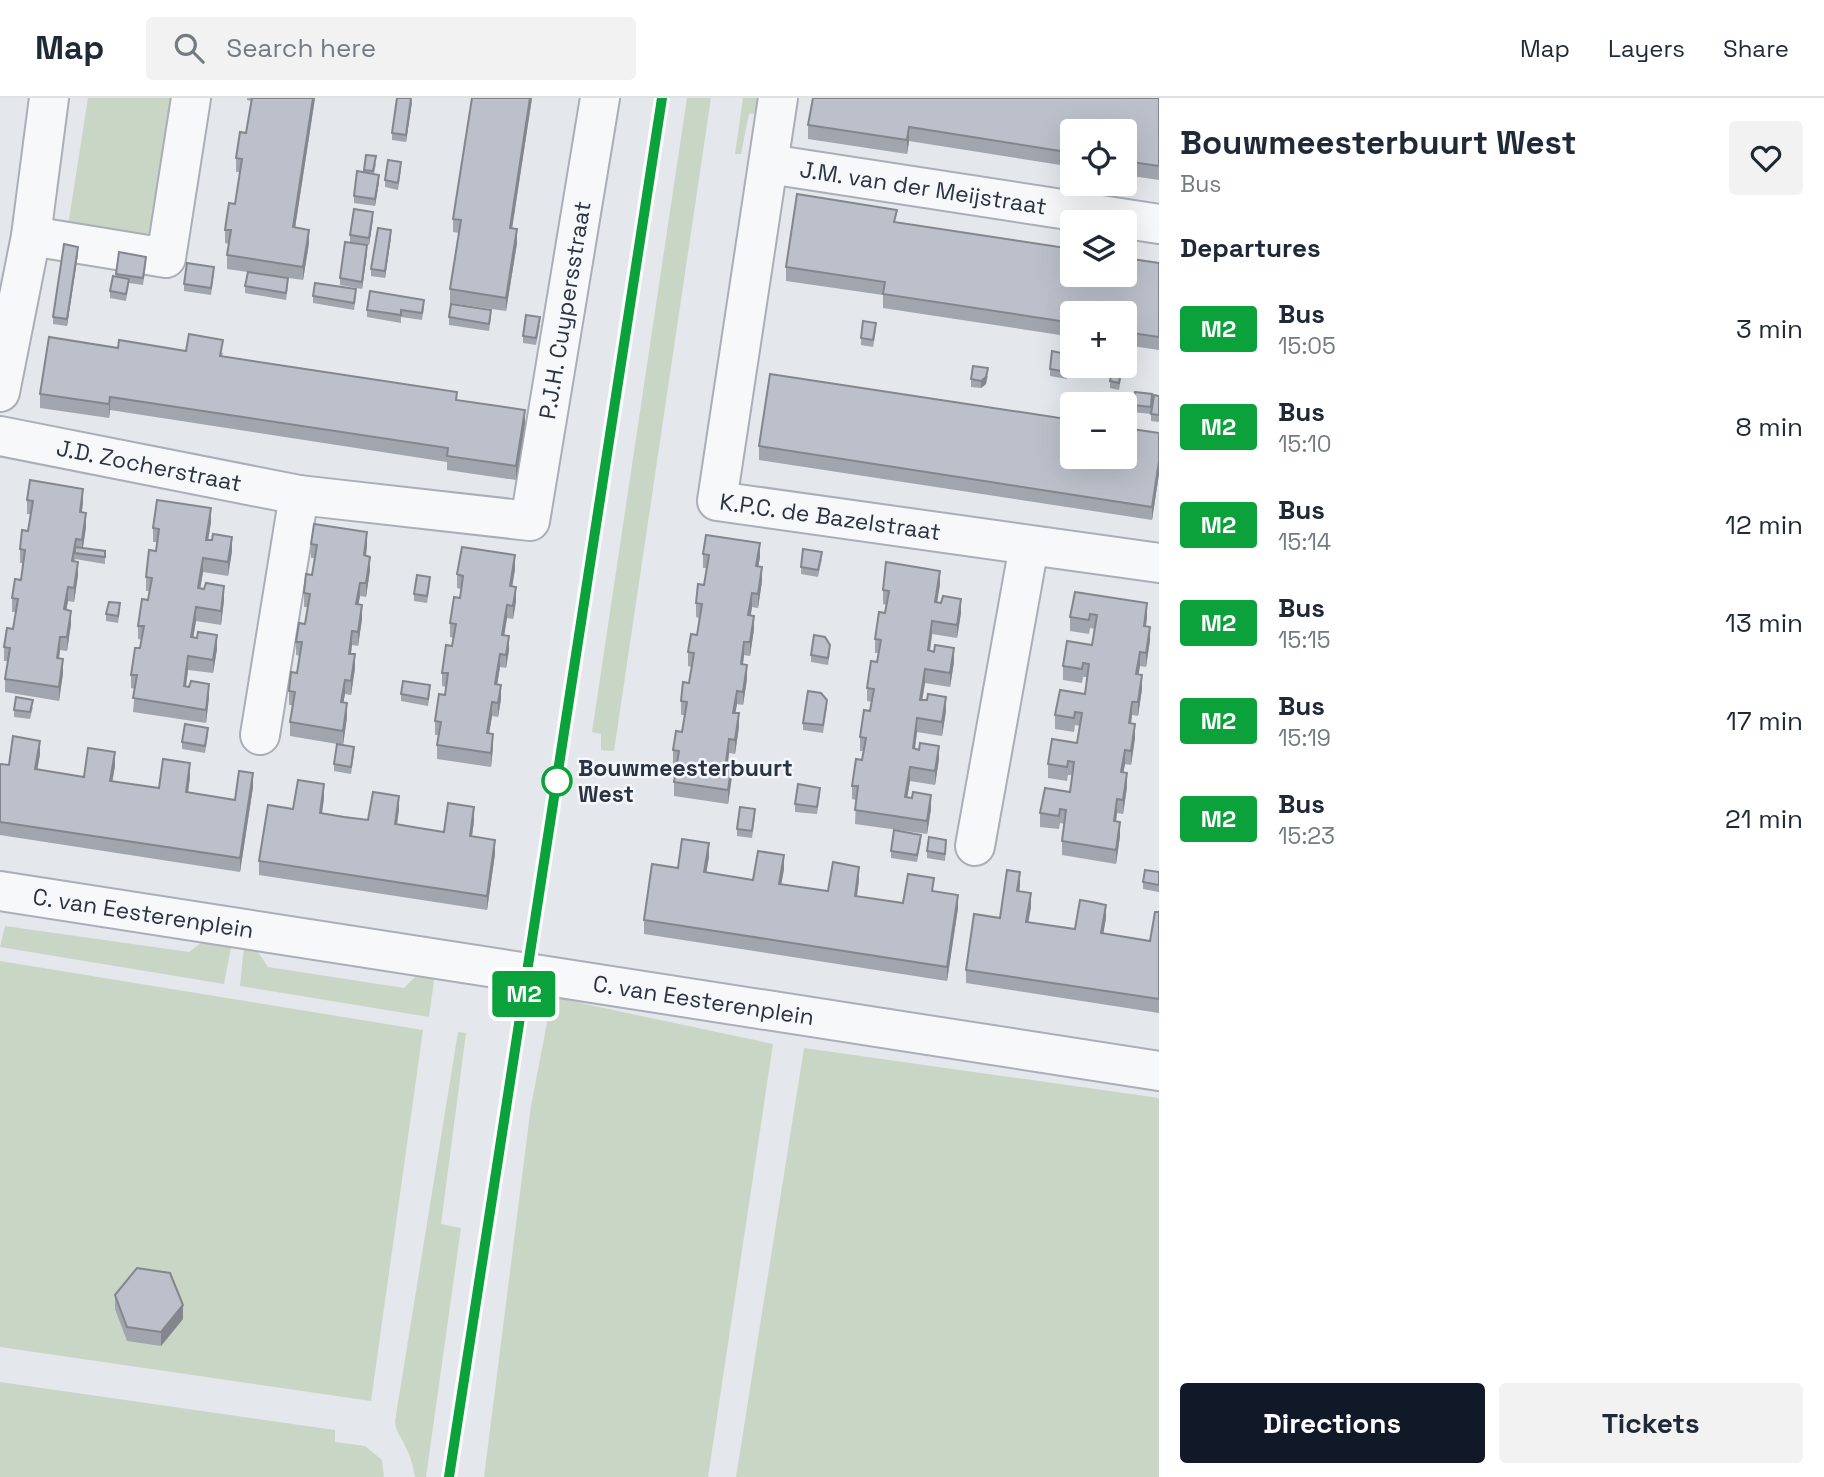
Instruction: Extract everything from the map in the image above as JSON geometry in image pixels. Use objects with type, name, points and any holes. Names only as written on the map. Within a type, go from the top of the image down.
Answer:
[{"type":"street","points":[[0,392],[31,236],[49,98]]},
{"type":"street","points":[[31,236],[166,258],[191,98]]},
{"type":"street","name":"P.J.H. Cuypersstraat","points":[[530,521],[600,98]]},
{"type":"street","points":[[769,164],[778,98]]},
{"type":"street","name":"J.M. van der Meijstraat","points":[[769,164],[1159,224]]},
{"type":"street","name":"K.P.C. de Bazelstraat","points":[[769,164],[717,501],[1159,564]]},
{"type":"street","name":"J.D. Zocherstraat","points":[[0,436],[299,495],[530,521]]},
{"type":"street","points":[[260,735],[299,495]]},
{"type":"street","points":[[975,846],[1029,546]]},
{"type":"street","name":"C. van Eesterenplein","points":[[0,891],[1159,1071]]},
{"type":"green space","points":[[88,98],[171,98],[149,239],[68,226]]},
{"type":"green space","points":[[687,98],[711,98],[614,751],[601,750],[601,734],[592,732]]},
{"type":"green space","points":[[743,98],[764,98],[762,113],[749,114],[741,154],[735,154]]},
{"type":"green space","points":[[5,926],[189,952],[206,939],[232,942],[224,984],[0,947]]},
{"type":"green space","points":[[244,945],[253,945],[268,967],[404,988],[420,972],[435,973],[429,1017],[240,986]]},
{"type":"green space","points":[[0,961],[423,1030],[371,1401],[0,1347]]},
{"type":"green space","points":[[552,997],[773,1044],[708,1477],[484,1477],[531,1106]]},
{"type":"green space","points":[[458,1032],[466,1033],[441,1224],[461,1228],[426,1477],[415,1477],[411,1458],[397,1431],[395,1421]]},
{"type":"green space","points":[[804,1048],[1159,1098],[1159,1477],[736,1477]]},
{"type":"green space","points":[[0,1382],[335,1430],[335,1442],[365,1446],[382,1460],[384,1477],[0,1477]]},
{"type":"building","points":[[252,98],[313,98],[293,227],[309,230],[303,267],[227,255],[231,230],[225,230],[229,203],[235,204],[242,159],[236,158],[240,132],[246,133]]},
{"type":"building","points":[[397,98],[411,98],[406,135],[392,133]]},
{"type":"building","points":[[472,98],[530,98],[510,228],[517,229],[506,298],[450,289],[461,220],[453,219]]},
{"type":"building","points":[[813,98],[1159,98],[1159,166],[1137,163],[1137,119],[1060,119],[1060,151],[909,127],[907,140],[808,125]]},
{"type":"building","points":[[366,155],[376,156],[373,171],[364,170]]},
{"type":"building","points":[[388,160],[401,162],[398,183],[385,180]]},
{"type":"building","points":[[357,171],[379,175],[375,199],[354,196]]},
{"type":"building","points":[[797,194],[897,210],[894,222],[1060,247],[1060,287],[1137,287],[1137,260],[1159,263],[1159,337],[1137,334],[1137,301],[1060,301],[1060,321],[883,294],[885,282],[786,267]]},
{"type":"building","points":[[354,209],[373,212],[369,238],[350,235]]},
{"type":"building","points":[[378,228],[391,230],[385,271],[371,269]]},
{"type":"building","points":[[345,242],[367,245],[362,282],[340,278]]},
{"type":"building","points":[[64,244],[78,247],[67,319],[53,317]]},
{"type":"building","points":[[119,252],[146,257],[143,278],[116,274]]},
{"type":"building","points":[[187,263],[214,267],[211,288],[184,284]]},
{"type":"building","points":[[248,272],[288,278],[286,293],[245,286]]},
{"type":"building","points":[[113,276],[129,279],[126,294],[110,291]]},
{"type":"building","points":[[315,283],[356,289],[354,303],[313,296]]},
{"type":"building","points":[[370,291],[424,300],[422,313],[401,310],[401,315],[367,310]]},
{"type":"building","points":[[451,304],[491,310],[489,324],[449,317]]},
{"type":"building","points":[[526,315],[540,317],[536,338],[523,336]]},
{"type":"building","points":[[863,321],[876,323],[873,340],[861,338]]},
{"type":"building","points":[[189,334],[223,340],[220,356],[457,392],[456,400],[525,410],[516,466],[447,456],[448,448],[110,397],[109,404],[40,394],[49,337],[118,348],[119,340],[186,351]]},
{"type":"building","points":[[1052,351],[1060,353],[1060,371],[1050,369]]},
{"type":"building","points":[[973,366],[988,368],[986,377],[981,381],[971,379]]},
{"type":"building","points":[[770,374],[1060,418],[1060,469],[1137,469],[1137,430],[1159,433],[1159,461],[1152,507],[759,446]]},
{"type":"building","points":[[1111,378],[1120,378],[1119,383],[1110,381]]},
{"type":"building","points":[[1137,392],[1152,394],[1151,407],[1137,405]]},
{"type":"building","points":[[1154,395],[1159,396],[1159,415],[1151,414]]},
{"type":"building","points":[[30,480],[83,489],[80,512],[86,513],[82,540],[76,539],[72,561],[78,562],[74,588],[68,587],[64,609],[71,611],[67,637],[60,637],[57,658],[63,659],[59,687],[5,679],[10,648],[4,647],[7,628],[13,629],[18,599],[12,598],[15,579],[21,580],[25,550],[20,549],[22,530],[28,531],[33,501],[27,500]]},
{"type":"building","points":[[157,500],[211,508],[206,540],[212,540],[213,534],[232,537],[228,562],[203,558],[198,588],[204,589],[206,583],[224,586],[221,611],[196,607],[191,637],[197,638],[198,632],[217,635],[213,660],[188,656],[184,686],[189,687],[191,681],[209,684],[206,710],[133,698],[137,675],[131,675],[135,648],[140,648],[144,626],[138,626],[142,599],[148,600],[152,578],[146,577],[149,550],[156,551],[159,529],[153,528]]},
{"type":"building","points":[[314,524],[367,532],[364,555],[370,557],[366,583],[360,583],[356,604],[362,605],[358,632],[352,631],[349,654],[355,654],[351,681],[345,680],[341,702],[347,703],[343,731],[290,722],[295,692],[289,691],[291,672],[297,673],[302,642],[296,642],[299,623],[305,624],[310,594],[304,593],[306,574],[312,575],[317,545],[311,544]]},
{"type":"building","points":[[706,535],[760,543],[756,566],[762,567],[758,594],[752,593],[748,615],[754,616],[750,642],[744,642],[741,664],[747,665],[743,692],[737,691],[733,713],[739,713],[735,740],[729,739],[726,762],[732,763],[728,790],[674,782],[679,751],[673,750],[676,731],[682,732],[687,702],[681,701],[683,682],[689,683],[694,653],[688,652],[691,634],[697,635],[702,604],[696,603],[698,584],[704,585],[709,555],[703,554]]},
{"type":"building","points":[[75,547],[105,551],[105,557],[75,553]]},
{"type":"building","points":[[462,547],[515,555],[510,586],[516,587],[513,606],[507,605],[502,635],[509,636],[506,655],[500,654],[495,684],[501,685],[498,703],[492,702],[487,733],[493,734],[491,753],[437,745],[441,722],[435,721],[439,694],[445,695],[448,673],[442,673],[446,645],[452,646],[456,624],[450,623],[454,597],[460,598],[463,576],[457,574]]},
{"type":"building","points":[[803,549],[822,552],[818,570],[801,567]]},
{"type":"building","points":[[886,562],[940,571],[935,602],[941,603],[943,596],[961,599],[957,625],[932,621],[928,650],[934,652],[935,645],[954,648],[950,673],[925,669],[920,700],[927,700],[928,694],[946,697],[942,722],[917,718],[913,748],[919,750],[920,743],[939,746],[935,771],[910,767],[905,797],[912,798],[913,792],[931,795],[927,821],[855,810],[858,786],[852,786],[856,759],[862,760],[866,738],[860,737],[864,710],[870,711],[874,689],[867,688],[871,661],[877,662],[881,640],[875,639],[879,612],[885,613],[889,591],[883,590]]},
{"type":"building","points":[[417,575],[430,577],[427,596],[414,594]]},
{"type":"building","points":[[1075,592],[1147,603],[1144,626],[1150,627],[1146,653],[1140,652],[1136,674],[1142,675],[1138,702],[1132,702],[1129,723],[1135,724],[1131,751],[1125,750],[1121,772],[1127,773],[1123,800],[1117,799],[1114,821],[1120,822],[1116,850],[1062,841],[1066,810],[1060,809],[1059,816],[1040,813],[1045,788],[1070,792],[1074,762],[1068,761],[1067,767],[1048,764],[1052,739],[1077,743],[1082,713],[1075,712],[1074,718],[1055,715],[1060,690],[1085,694],[1089,664],[1083,663],[1082,669],[1063,666],[1067,641],[1092,645],[1097,615],[1090,614],[1089,620],[1070,617]]},
{"type":"building","points":[[109,602],[120,603],[118,616],[106,614]]},
{"type":"building","points":[[814,635],[825,637],[830,645],[828,658],[811,655]]},
{"type":"building","points":[[403,681],[430,685],[428,699],[401,694]]},
{"type":"building","points":[[808,691],[821,693],[827,700],[823,725],[803,723]]},
{"type":"building","points":[[16,697],[33,700],[30,712],[14,710]]},
{"type":"building","points":[[185,724],[208,728],[205,746],[182,742]]},
{"type":"building","points":[[13,736],[40,741],[35,769],[84,777],[88,748],[115,752],[110,781],[159,788],[163,759],[190,763],[186,792],[235,800],[239,771],[253,773],[240,858],[0,822],[0,764],[9,765]]},
{"type":"building","points":[[337,744],[354,747],[351,767],[334,764]]},
{"type":"building","points":[[298,780],[324,784],[320,813],[344,817],[368,820],[373,792],[399,796],[395,824],[444,832],[448,803],[474,807],[470,836],[495,840],[487,896],[259,861],[268,805],[293,809]]},
{"type":"building","points":[[798,784],[820,788],[817,807],[795,804]]},
{"type":"building","points":[[740,807],[755,809],[752,831],[737,829]]},
{"type":"building","points":[[894,830],[921,835],[917,855],[891,851]]},
{"type":"building","points":[[929,837],[946,840],[945,854],[927,851]]},
{"type":"building","points":[[682,839],[709,843],[704,872],[753,880],[758,851],[784,855],[779,884],[828,891],[833,862],[859,867],[855,896],[903,903],[908,874],[934,878],[932,891],[958,895],[947,967],[644,920],[652,864],[678,868]]},
{"type":"building","points":[[1007,870],[1020,872],[1017,891],[1031,893],[1026,922],[1075,929],[1080,900],[1106,905],[1101,933],[1150,941],[1155,912],[1159,912],[1159,999],[966,970],[974,914],[1000,918]]},
{"type":"building","points":[[1145,870],[1159,872],[1159,885],[1143,882]]},
{"type":"building","points":[[137,1268],[170,1273],[183,1305],[161,1332],[127,1327],[115,1295]]},
{"type":"bus line","name":"M2","points":[[449,1477],[662,98]]},
{"type":"place","name":"Bouwmeesterbuurt West","points":[[557,781]]}]
